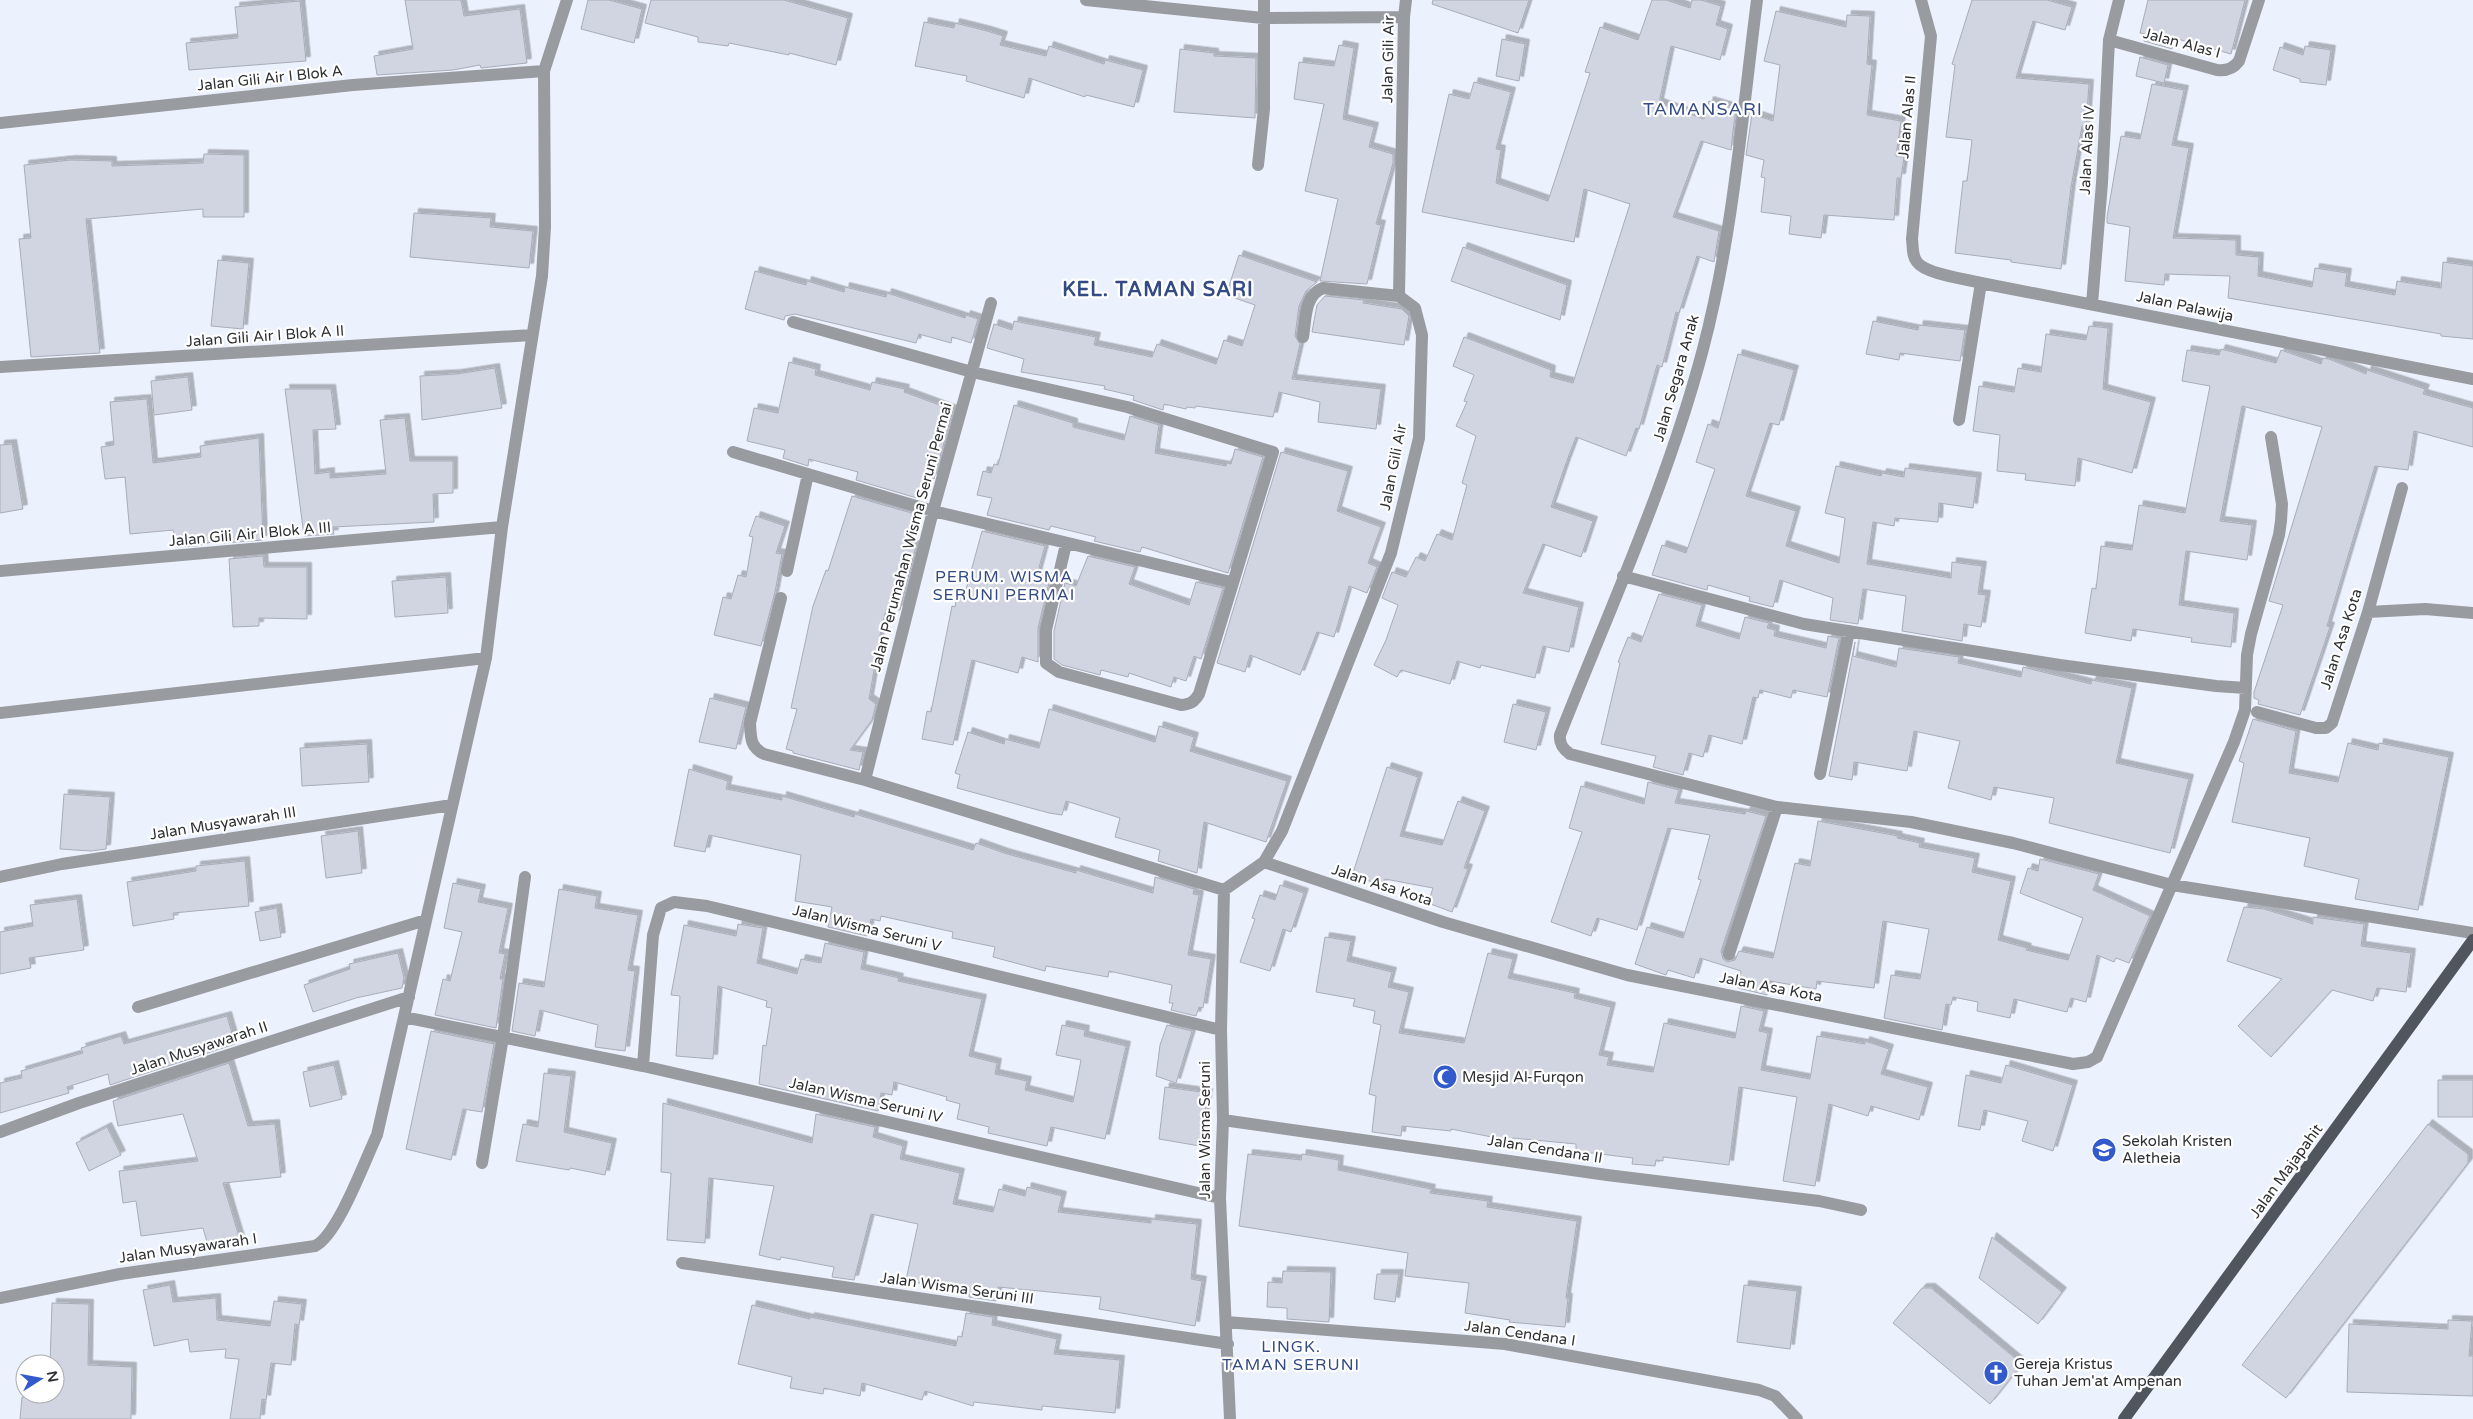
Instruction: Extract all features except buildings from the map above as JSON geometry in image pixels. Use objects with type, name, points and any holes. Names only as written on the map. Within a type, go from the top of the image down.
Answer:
[{"type":"main road","name":"Jalan Majapahit","points":[[2124,1419],[2473,940]]},
{"type":"street","name":"Jalan Musyawarah I","points":[[0,1298],[120,1274],[315,1246],[328,1235],[352,1191],[376,1135],[486,658],[502,527],[542,276],[545,227],[544,71],[567,0]]},
{"type":"street","points":[[1086,0],[1263,18],[1404,17]]},
{"type":"street","points":[[1258,165],[1264,109],[1264,0]]},
{"type":"street","name":"Jalan Gili Air","points":[[1264,862],[1282,831],[1391,553],[1418,438],[1422,335],[1415,308],[1400,296],[1404,17],[1406,0]]},
{"type":"street","name":"Jalan Segara Anak","points":[[1755,0],[1725,252],[1703,348],[1688,402],[1659,488],[1560,735],[1562,746],[1570,754],[1777,807]]},
{"type":"street","name":"Jalan Alas II","points":[[1912,239],[1931,36],[1921,0]]},
{"type":"street","name":"Jalan Alas IV","points":[[2092,304],[2102,183],[2109,40],[2119,0]]},
{"type":"street","name":"Jalan Alas I","points":[[2109,40],[2217,70],[2229,69],[2234,67],[2239,61],[2259,0]]},
{"type":"street","name":"Jalan Gili Air I Blok A","points":[[0,123],[353,85],[544,71]]},
{"type":"street","name":"Jalan Palawija","points":[[1912,239],[1914,256],[1920,266],[1928,270],[1981,283],[2473,379]]},
{"type":"street","points":[[1959,420],[1981,283]]},
{"type":"street","points":[[1303,337],[1310,298],[1318,290],[1323,288],[1400,296]]},
{"type":"street","name":"Jalan Perumahan Wisma Seruni Permai","points":[[865,780],[933,511],[991,303]]},
{"type":"street","points":[[793,322],[972,372],[1126,407],[1273,452],[1199,694],[1194,702],[1181,705],[1059,672],[1046,663],[1046,630],[1066,544]]},
{"type":"street","name":"Jalan Gili Air I Blok A II","points":[[0,368],[532,335]]},
{"type":"street","points":[[2251,711],[2246,688],[2247,655],[2282,521],[2282,504],[2271,437]]},
{"type":"street","points":[[734,452],[933,511],[1232,582]]},
{"type":"street","points":[[787,571],[808,474]]},
{"type":"street","name":"Jalan Asa Kota","points":[[1264,862],[1443,922],[1627,976],[2073,1064],[2088,1062],[2097,1057],[2234,742],[2251,711],[2316,728],[2326,728],[2332,723],[2368,612],[2402,488]]},
{"type":"street","name":"Jalan Gili Air I Blok A III","points":[[0,571],[502,527]]},
{"type":"street","points":[[1623,576],[1804,624],[2060,665],[2216,686],[2246,688]]},
{"type":"street","points":[[781,598],[750,723],[753,746],[764,754],[865,780],[1224,890],[1264,862]]},
{"type":"street","points":[[2368,612],[2425,608],[2473,613]]},
{"type":"street","points":[[1820,774],[1849,631]]},
{"type":"street","points":[[0,713],[486,658]]},
{"type":"street","name":"Jalan Musyawarah III","points":[[0,877],[62,864],[452,805]]},
{"type":"street","points":[[1729,954],[1777,807],[1911,822],[2013,843],[2172,885],[2473,933]]},
{"type":"street","points":[[482,1163],[503,1037],[525,878]]},
{"type":"street","name":"Jalan Wisma Seruni","points":[[1224,890],[1221,1030],[1223,1120],[1220,1198],[1230,1419]]},
{"type":"street","name":"Jalan Wisma Seruni V","points":[[643,1066],[653,934],[661,908],[674,902],[708,906],[1221,1030]]},
{"type":"street","points":[[138,1007],[426,920]]},
{"type":"street","name":"Jalan Musyawarah II","points":[[0,1132],[80,1103],[409,997]]},
{"type":"street","name":"Jalan Wisma Seruni IV","points":[[404,1017],[643,1066],[1220,1198]]},
{"type":"street","name":"Jalan Cendana II","points":[[1223,1120],[1607,1175],[1819,1201],[1861,1210]]},
{"type":"street","name":"Jalan Wisma Seruni III","points":[[682,1263],[1228,1344]]},
{"type":"street","name":"Jalan Cendana I","points":[[1226,1322],[1505,1344],[1758,1390],[1775,1396],[1797,1419]]},
{"type":"place","name":"Mesjid Al-Furqon","points":[[1445,1077]]},
{"type":"place","name":"Sekolah Kristen Aletheia","points":[[2104,1150]]},
{"type":"place","name":"Gereja Kristus Tuhan Jem'at Ampenan","points":[[1996,1373]]},
{"type":"district","name":"TAMANSARI","points":[[1703,109]]},
{"type":"district","name":"KEL. TAMAN SARI","points":[[1158,289]]},
{"type":"district","name":"PERUM. WISMA SERUNI PERMAI","points":[[1004,585]]},
{"type":"district","name":"LINGK. TAMAN SERUNI","points":[[1291,1355]]}]
